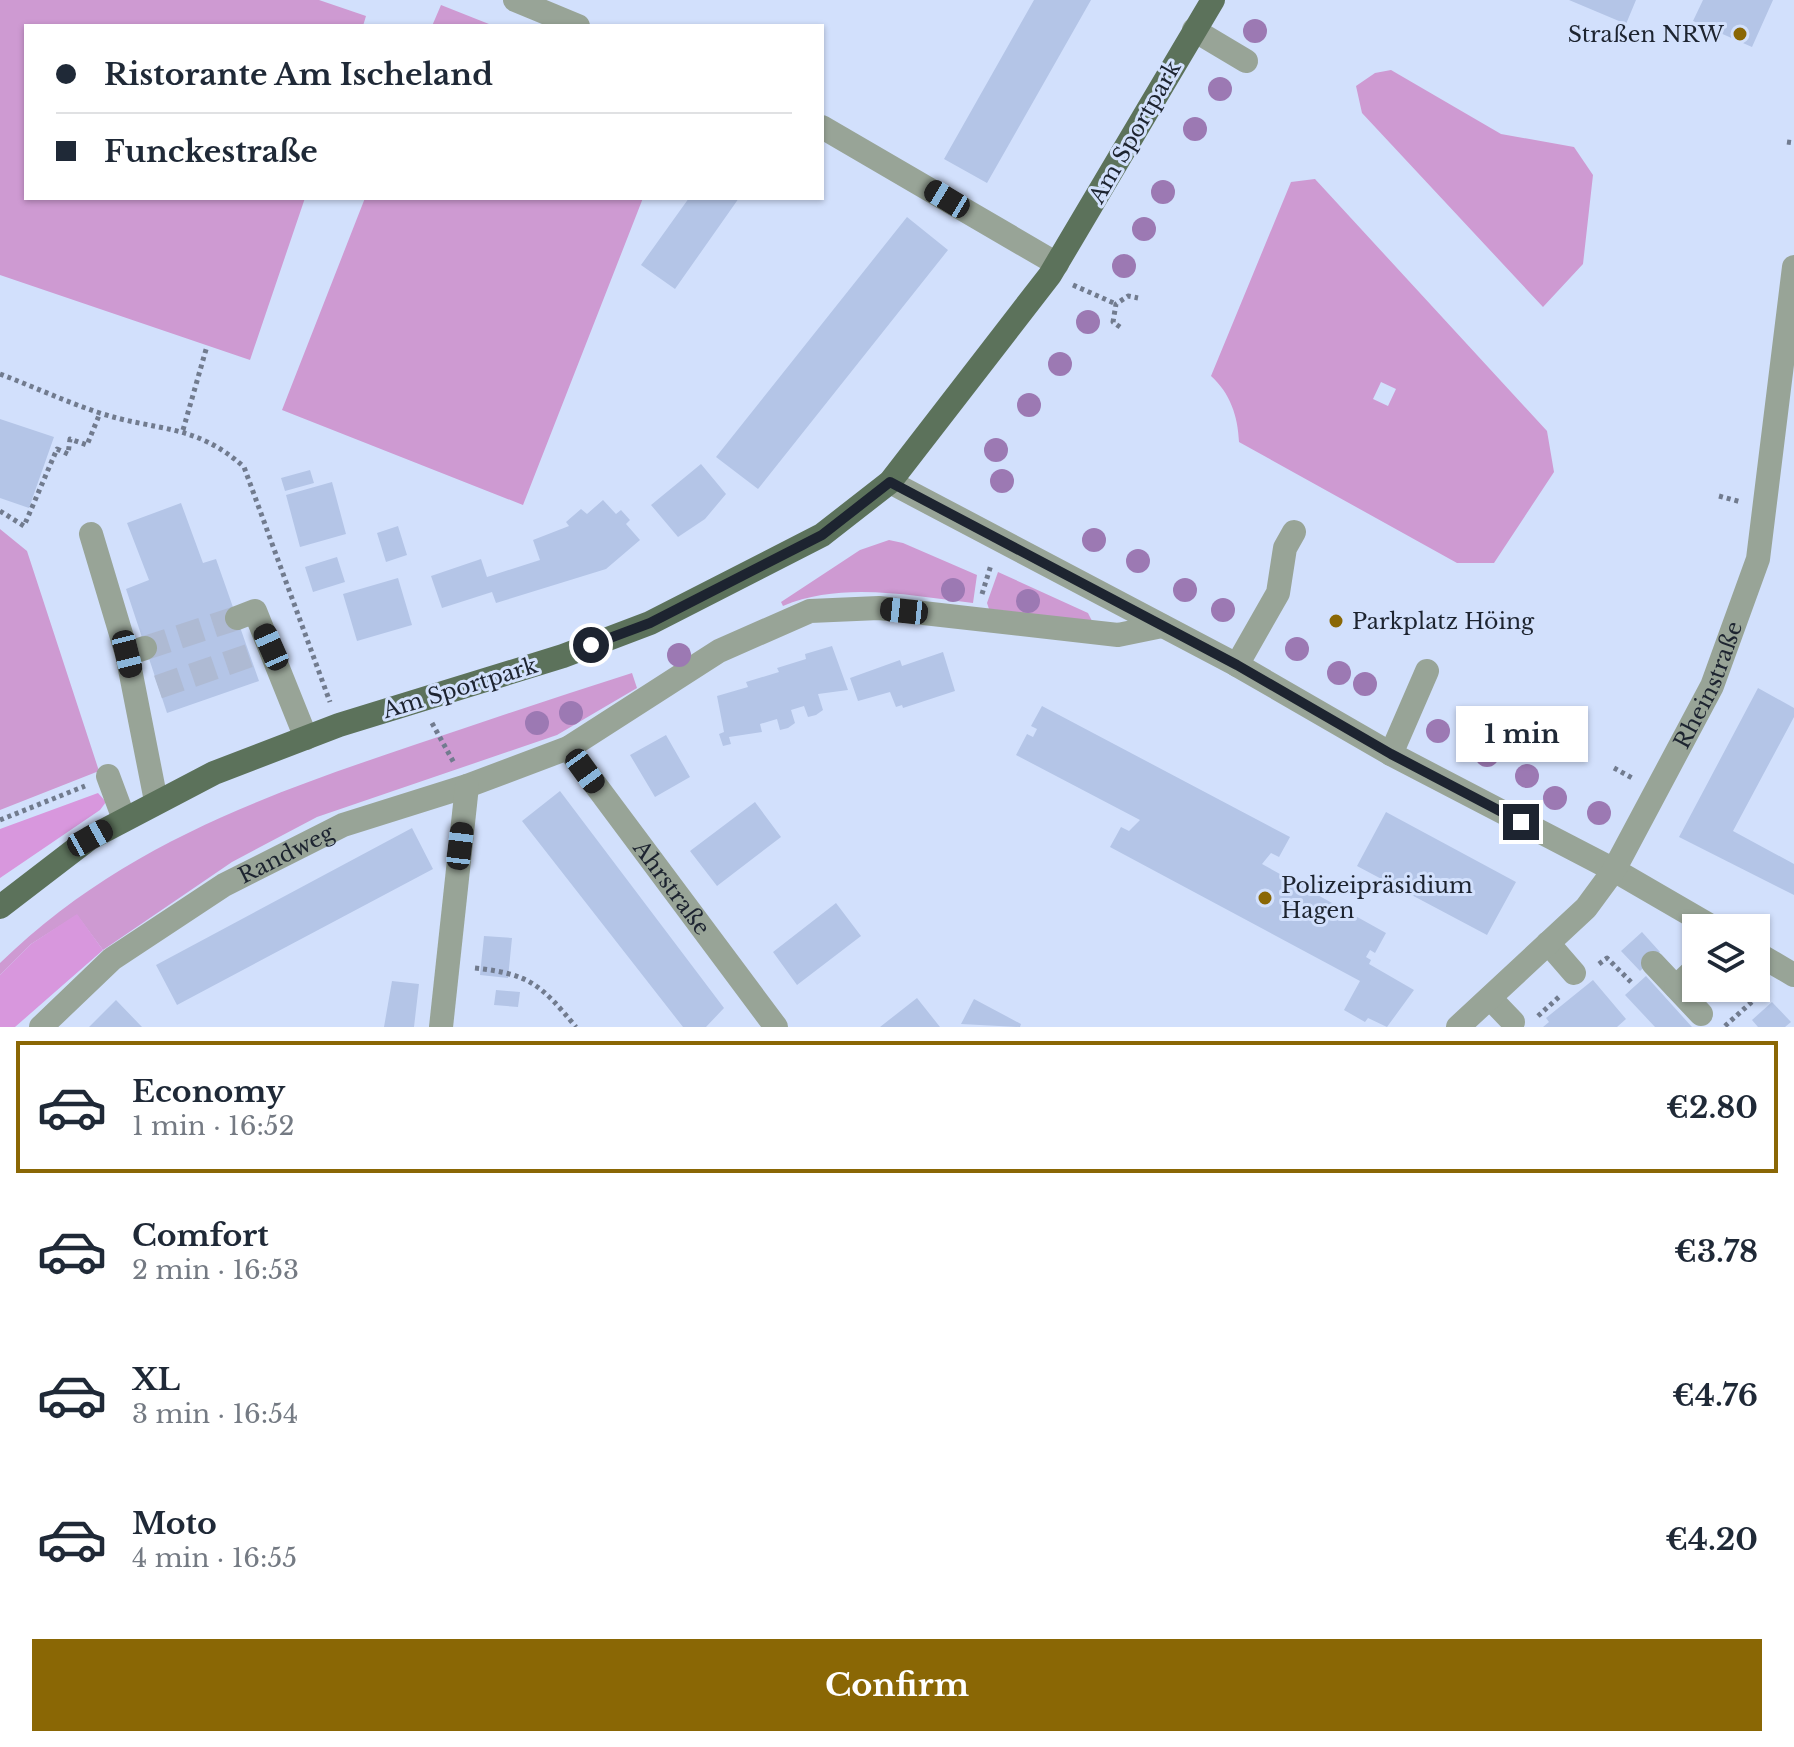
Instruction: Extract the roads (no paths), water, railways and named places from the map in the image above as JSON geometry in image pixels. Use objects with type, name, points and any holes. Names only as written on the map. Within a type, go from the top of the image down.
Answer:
[{"type":"main road","name":"Am Sportpark","points":[[0,907],[90,838],[214,773],[339,725],[563,656],[650,623],[822,535],[890,482],[1054,270],[1213,0]]},
{"type":"street","points":[[515,0],[573,24]]},
{"type":"street","points":[[1194,30],[1246,61]]},
{"type":"street","points":[[824,128],[1054,270]]},
{"type":"street","name":"Rheinstraße","points":[[1458,1027],[1586,908],[1614,870],[1712,686],[1758,559],[1794,267]]},
{"type":"street","points":[[890,482],[1237,665],[1391,754],[1614,870],[1690,914]]},
{"type":"street","points":[[1237,665],[1278,593],[1285,548],[1294,532]]},
{"type":"street","points":[[91,534],[136,651],[147,691],[156,801]]},
{"type":"street","points":[[568,748],[719,651],[810,611],[879,608],[1118,635],[1162,626]]},
{"type":"street","points":[[237,618],[255,611],[261,651],[306,738]]},
{"type":"street","points":[[1391,754],[1427,671]]},
{"type":"street","name":"Randweg","points":[[41,1027],[112,959],[224,885],[343,825],[467,786],[568,748]]},
{"type":"street","name":"Ahrstraße","points":[[568,748],[776,1027]]},
{"type":"street","points":[[108,776],[124,819]]},
{"type":"street","points":[[441,1027],[467,786]]},
{"type":"street","points":[[1548,943],[1574,973]]},
{"type":"street","points":[[1770,961],[1790,973]]},
{"type":"street","points":[[1653,963],[1701,1014]]},
{"type":"street","points":[[1676,987],[1682,981]]},
{"type":"street","points":[[1490,998],[1513,1022]]},
{"type":"tunnel","points":[[145,648],[237,618]]},
{"type":"tunnel","points":[[158,687],[251,655]]},
{"type":"place","name":"Straßen NRW","points":[[1740,34]]},
{"type":"place","name":"Parkplatz Höing","points":[[1336,621]]},
{"type":"place","name":"Polizeipräsidium Hagen","points":[[1265,898]]}]
